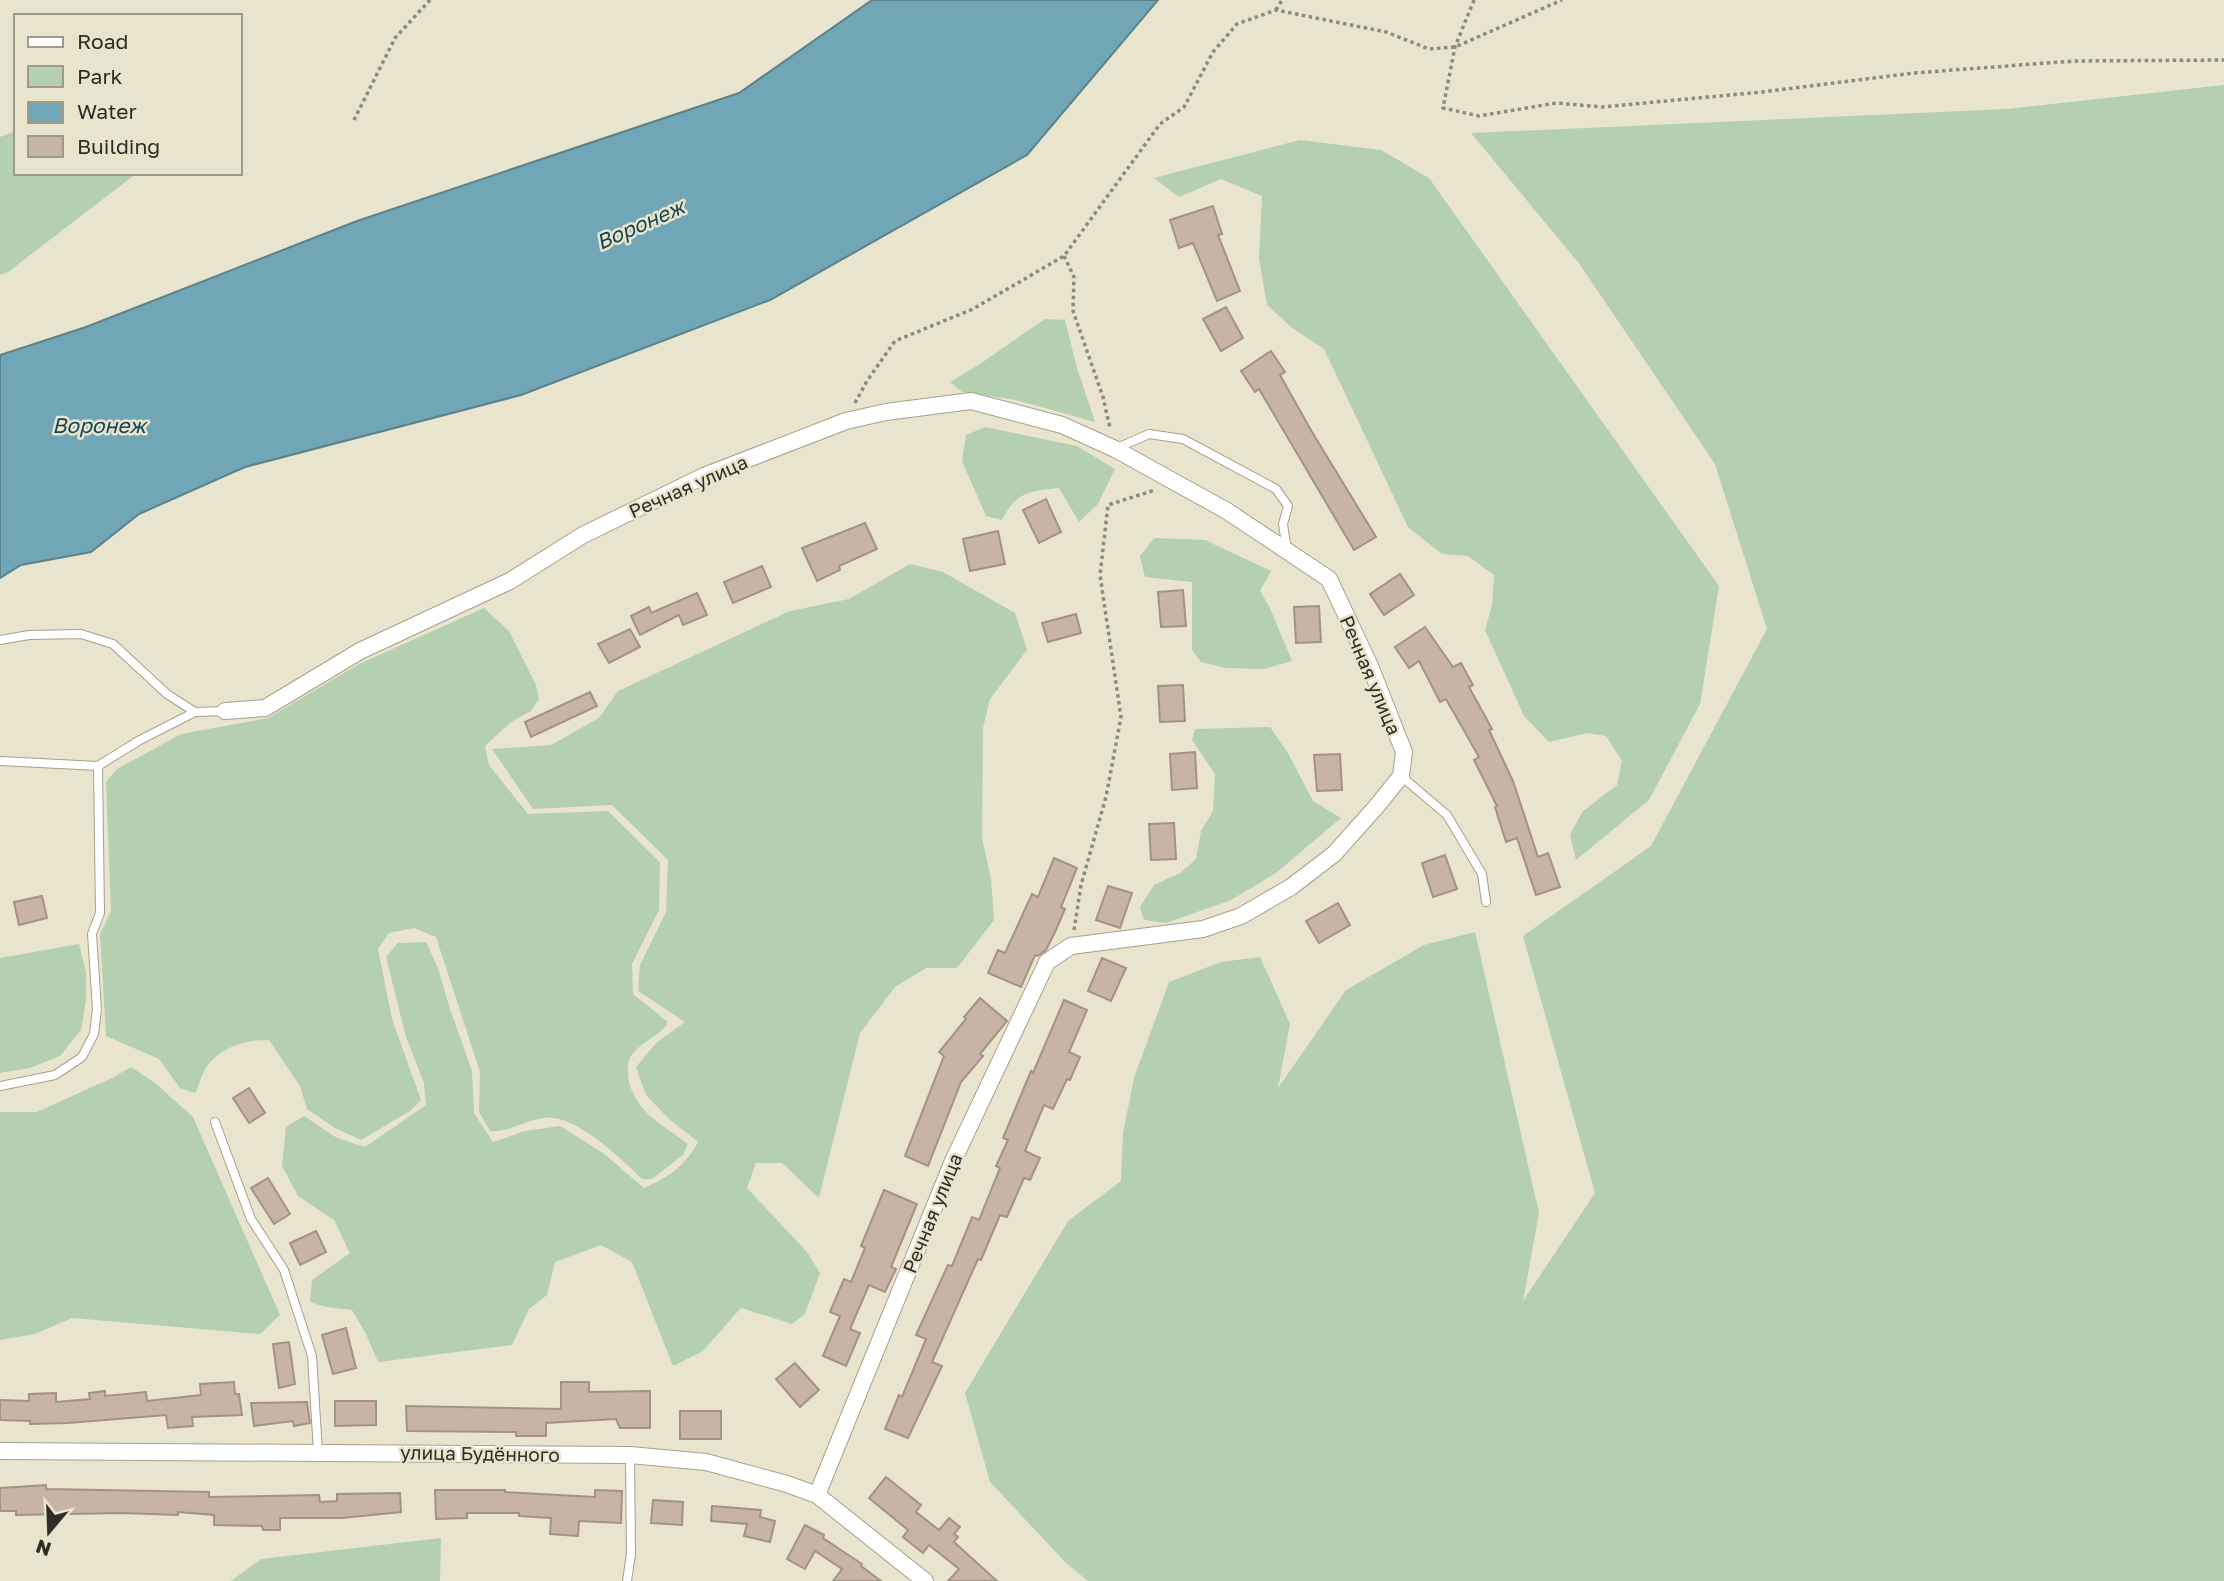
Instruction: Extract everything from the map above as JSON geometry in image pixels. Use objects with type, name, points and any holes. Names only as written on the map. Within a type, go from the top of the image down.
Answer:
[{"type":"street","name":"Речная улица","points":[[225,711],[265,708],[360,651],[510,582],[583,536],[704,476],[846,421],[886,412],[971,401],[1062,425],[1115,449],[1227,511],[1329,579],[1370,666],[1405,752],[1401,776]]},
{"type":"street","points":[[1071,946],[1203,929],[1241,916],[1291,887],[1334,854],[1401,776]]},
{"type":"street","name":"Речная улица","points":[[817,1495],[953,1161],[1047,961],[1071,946]]},
{"type":"street","name":"улица Будённого","points":[[0,1451],[630,1455],[706,1462],[817,1495],[925,1581]]},
{"type":"lane","points":[[1115,449],[1149,434],[1183,439],[1276,489],[1288,506],[1283,524],[1287,551]]},
{"type":"lane","points":[[0,640],[29,635],[81,634],[113,644],[167,694],[195,712]]},
{"type":"lane","points":[[0,761],[98,766],[140,740],[195,712],[225,711]]},
{"type":"lane","points":[[0,1086],[55,1075],[82,1057],[94,1034],[97,1009],[92,934],[100,913],[98,766]]},
{"type":"lane","points":[[1401,776],[1447,815],[1482,874],[1486,902]]},
{"type":"lane","points":[[215,1122],[251,1219],[284,1270],[312,1356],[318,1452]]},
{"type":"lane","points":[[627,1581],[631,1554],[630,1455]]},
{"type":"path","points":[[354,120],[395,38],[430,0]]},
{"type":"path","points":[[1276,10],[1282,0]]},
{"type":"path","points":[[1474,0],[1455,47],[1443,108],[1479,116],[1556,103],[1602,107],[1914,74],[2073,61],[2224,60]]},
{"type":"path","points":[[846,421],[867,381],[895,341],[973,309],[1064,256],[1160,124],[1184,107],[1213,52],[1237,24],[1276,10],[1386,32],[1429,49],[1455,47],[1562,0]]},
{"type":"path","points":[[1064,256],[1074,277],[1073,311],[1103,397],[1115,449]]},
{"type":"path","points":[[1071,946],[1081,885],[1106,797],[1121,717],[1100,575],[1108,505],[1175,483]]},
{"type":"green space","points":[[2224,85],[2224,1581],[1088,1581],[1066,1563],[990,1482],[965,1393],[1068,1221],[1121,1181],[1123,1133],[1134,1078],[1169,982],[1221,962],[1260,957],[1290,1024],[1278,1088],[1346,990],[1424,945],[1475,932],[1539,1213],[1523,1301],[1595,1193],[1523,936],[1651,846],[1767,629],[1715,464],[1578,262],[1471,133],[2007,109]]},
{"type":"green space","points":[[14,132],[14,175],[134,175],[8,272],[0,275],[0,137]]},
{"type":"green space","points":[[1300,140],[1381,150],[1429,178],[1719,586],[1700,704],[1649,800],[1576,860],[1570,835],[1582,812],[1617,785],[1622,761],[1606,736],[1587,733],[1549,742],[1524,716],[1485,630],[1492,605],[1494,575],[1468,556],[1442,554],[1408,527],[1324,349],[1291,327],[1267,305],[1259,259],[1262,196],[1221,179],[1179,197],[1154,178]]},
{"type":"green space","points":[[1045,319],[1065,320],[1095,422],[1016,400],[962,392],[950,382]]},
{"type":"green space","points":[[985,427],[1077,446],[1115,469],[1098,504],[1079,522],[1059,488],[1049,489],[1031,492],[1018,498],[1002,520],[986,516],[962,461],[966,435]]},
{"type":"green space","points":[[1154,538],[1205,540],[1271,571],[1260,591],[1292,661],[1264,669],[1226,668],[1201,662],[1192,650],[1192,582],[1145,577],[1140,556]]},
{"type":"green space","points":[[910,564],[943,572],[1015,613],[1027,650],[990,699],[983,728],[982,838],[991,879],[994,920],[957,968],[926,968],[895,987],[860,1033],[819,1198],[782,1163],[756,1163],[747,1188],[807,1252],[820,1273],[805,1314],[792,1324],[741,1308],[703,1351],[673,1366],[632,1262],[601,1245],[555,1262],[547,1295],[529,1309],[512,1345],[378,1362],[352,1310],[310,1302],[312,1280],[350,1253],[334,1220],[298,1196],[282,1166],[286,1127],[304,1116],[337,1138],[365,1147],[426,1105],[424,1083],[406,1037],[386,957],[398,943],[426,942],[438,968],[472,1071],[474,1113],[493,1142],[525,1131],[560,1126],[603,1153],[644,1188],[675,1170],[698,1142],[669,1119],[646,1095],[636,1067],[657,1042],[685,1022],[638,991],[640,965],[666,912],[668,860],[612,805],[533,809],[492,749],[551,745],[599,718],[618,691],[790,611],[849,599]]},
{"type":"green space","points":[[484,608],[509,631],[536,685],[539,699],[531,711],[511,722],[485,746],[489,765],[528,814],[608,811],[660,862],[659,910],[632,964],[633,994],[668,1022],[633,1054],[628,1062],[628,1077],[638,1103],[645,1111],[688,1144],[683,1155],[652,1179],[642,1179],[596,1139],[569,1122],[556,1118],[543,1118],[504,1130],[490,1131],[479,1112],[480,1072],[436,937],[414,928],[389,933],[378,949],[392,1019],[421,1100],[410,1111],[361,1140],[335,1128],[307,1109],[300,1086],[269,1040],[243,1043],[227,1049],[213,1059],[195,1093],[180,1088],[159,1059],[106,1036],[100,934],[111,911],[106,782],[117,769],[181,734],[268,718],[359,664]]},
{"type":"green space","points":[[1270,727],[1288,753],[1313,801],[1341,818],[1276,873],[1231,900],[1166,923],[1144,920],[1140,907],[1154,885],[1180,873],[1196,859],[1201,831],[1213,811],[1215,774],[1192,740],[1195,729]]},
{"type":"green space","points":[[79,944],[86,972],[86,1001],[81,1030],[60,1056],[30,1068],[0,1073],[0,958]]},
{"type":"green space","points":[[131,1067],[155,1083],[193,1117],[280,1315],[260,1334],[72,1318],[35,1334],[0,1340],[0,1112],[37,1112]]},
{"type":"green space","points":[[441,1538],[440,1581],[231,1581],[261,1559]]},
{"type":"water","name":"Воронеж","points":[[872,0],[1158,0],[1027,155],[770,300],[521,395],[245,467],[139,514],[91,552],[21,565],[0,578],[0,355],[86,327],[357,221],[739,93]]},
{"type":"building","points":[[1213,206],[1222,234],[1218,235],[1240,291],[1217,301],[1193,243],[1179,248],[1170,220]]},
{"type":"building","points":[[1226,307],[1243,338],[1221,351],[1203,319]]},
{"type":"building","points":[[1271,351],[1285,372],[1280,375],[1312,432],[1376,537],[1354,550],[1259,389],[1255,392],[1241,371]]},
{"type":"building","points":[[1046,499],[1061,532],[1039,543],[1023,510]]},
{"type":"building","points":[[865,523],[877,549],[839,566],[840,570],[817,581],[802,548]]},
{"type":"building","points":[[998,531],[1005,564],[970,571],[963,539]]},
{"type":"building","points":[[762,566],[771,587],[733,603],[724,582]]},
{"type":"building","points":[[1400,574],[1414,595],[1384,615],[1370,594]]},
{"type":"building","points":[[1183,590],[1186,626],[1161,627],[1158,592]]},
{"type":"building","points":[[697,593],[707,615],[683,625],[679,615],[640,635],[631,616],[649,607],[651,613]]},
{"type":"building","points":[[1319,606],[1321,642],[1296,643],[1294,607]]},
{"type":"building","points":[[1076,614],[1081,633],[1048,642],[1042,623]]},
{"type":"building","points":[[1425,627],[1453,667],[1461,663],[1473,685],[1469,687],[1492,729],[1489,730],[1513,781],[1538,857],[1548,853],[1560,887],[1536,895],[1517,838],[1506,842],[1495,807],[1497,806],[1474,760],[1479,757],[1446,699],[1440,702],[1419,661],[1409,668],[1395,647]]},
{"type":"building","points":[[630,629],[640,647],[609,663],[598,644]]},
{"type":"building","points":[[1183,685],[1185,721],[1160,722],[1158,686]]},
{"type":"building","points":[[590,692],[597,706],[531,737],[525,722]]},
{"type":"building","points":[[1195,752],[1197,788],[1172,790],[1170,754]]},
{"type":"building","points":[[1340,754],[1342,790],[1317,791],[1314,755]]},
{"type":"building","points":[[1174,823],[1176,859],[1151,860],[1149,824]]},
{"type":"building","points":[[1445,855],[1457,889],[1433,897],[1422,863]]},
{"type":"building","points":[[1054,858],[1077,868],[1061,907],[1065,909],[1055,932],[1046,950],[1038,956],[1035,955],[1021,987],[988,973],[998,950],[1005,953],[1032,894],[1038,897]]},
{"type":"building","points":[[1108,886],[1132,893],[1120,928],[1096,920]]},
{"type":"building","points":[[42,896],[47,918],[19,925],[14,902]]},
{"type":"building","points":[[1338,903],[1350,925],[1319,943],[1306,921]]},
{"type":"building","points":[[1102,958],[1126,968],[1111,1001],[1088,991]]},
{"type":"building","points":[[980,998],[1007,1021],[961,1082],[928,1166],[905,1156],[944,1056],[939,1052]]},
{"type":"building","points":[[1064,1000],[1087,1010],[1069,1052],[1080,1057],[1053,1109],[1044,1105],[1025,1151],[1040,1158],[1030,1180],[1024,1178],[1007,1217],[1000,1215],[981,1260],[978,1259],[932,1362],[942,1366],[908,1438],[885,1429],[899,1395],[902,1397],[926,1339],[916,1335],[948,1265],[952,1266],[972,1217],[979,1220],[1000,1168],[996,1166],[1008,1140],[1003,1138]]},
{"type":"building","points":[[249,1088],[265,1113],[249,1123],[233,1098]]},
{"type":"building","points":[[268,1178],[290,1214],[274,1224],[251,1188]]},
{"type":"building","points":[[884,1190],[917,1204],[891,1267],[896,1269],[885,1292],[869,1285],[850,1329],[860,1333],[846,1366],[823,1356],[840,1316],[830,1312],[844,1279],[851,1282],[865,1248],[861,1246]]},
{"type":"building","points":[[316,1231],[326,1252],[300,1265],[290,1243]]},
{"type":"building","points":[[346,1328],[356,1368],[333,1374],[322,1335]]},
{"type":"building","points":[[289,1342],[295,1384],[279,1388],[273,1344]]},
{"type":"building","points":[[795,1363],[819,1390],[800,1407],[776,1379]]},
{"type":"building","points":[[234,1382],[242,1415],[192,1417],[193,1426],[168,1428],[166,1415],[68,1423],[30,1424],[30,1421],[0,1420],[0,1400],[29,1401],[29,1394],[56,1393],[56,1402],[90,1399],[89,1393],[105,1391],[105,1396],[146,1392],[147,1401],[201,1395],[200,1384]]},
{"type":"building","points":[[561,1382],[589,1382],[589,1392],[650,1391],[650,1428],[620,1428],[616,1419],[546,1423],[546,1436],[516,1436],[516,1432],[407,1431],[406,1406],[561,1409]]},
{"type":"building","points":[[335,1401],[376,1401],[376,1425],[335,1426]]},
{"type":"building","points":[[307,1402],[310,1423],[294,1426],[293,1421],[254,1426],[251,1403]]},
{"type":"building","points":[[680,1411],[721,1411],[721,1439],[680,1439]]},
{"type":"building","points":[[886,1477],[921,1505],[916,1512],[939,1530],[949,1518],[960,1527],[954,1534],[958,1537],[954,1542],[997,1581],[948,1581],[959,1569],[929,1545],[923,1553],[903,1537],[908,1530],[869,1498]]},
{"type":"building","points":[[46,1485],[46,1489],[209,1492],[209,1497],[319,1495],[320,1502],[337,1501],[337,1494],[400,1493],[401,1512],[342,1518],[280,1518],[280,1530],[263,1530],[262,1526],[214,1525],[214,1515],[178,1512],[178,1515],[16,1515],[16,1511],[0,1511],[0,1488]]},
{"type":"building","points":[[435,1490],[505,1490],[595,1497],[595,1490],[622,1491],[621,1523],[579,1521],[578,1536],[550,1534],[551,1518],[519,1516],[519,1513],[467,1513],[467,1518],[436,1519]]},
{"type":"building","points":[[653,1500],[683,1502],[682,1525],[651,1523]]},
{"type":"building","points":[[712,1506],[761,1510],[760,1517],[775,1521],[770,1542],[744,1536],[747,1524],[711,1521]]},
{"type":"building","points":[[805,1525],[824,1535],[823,1538],[862,1564],[861,1566],[881,1581],[833,1581],[842,1569],[815,1551],[805,1569],[787,1559]]}]
